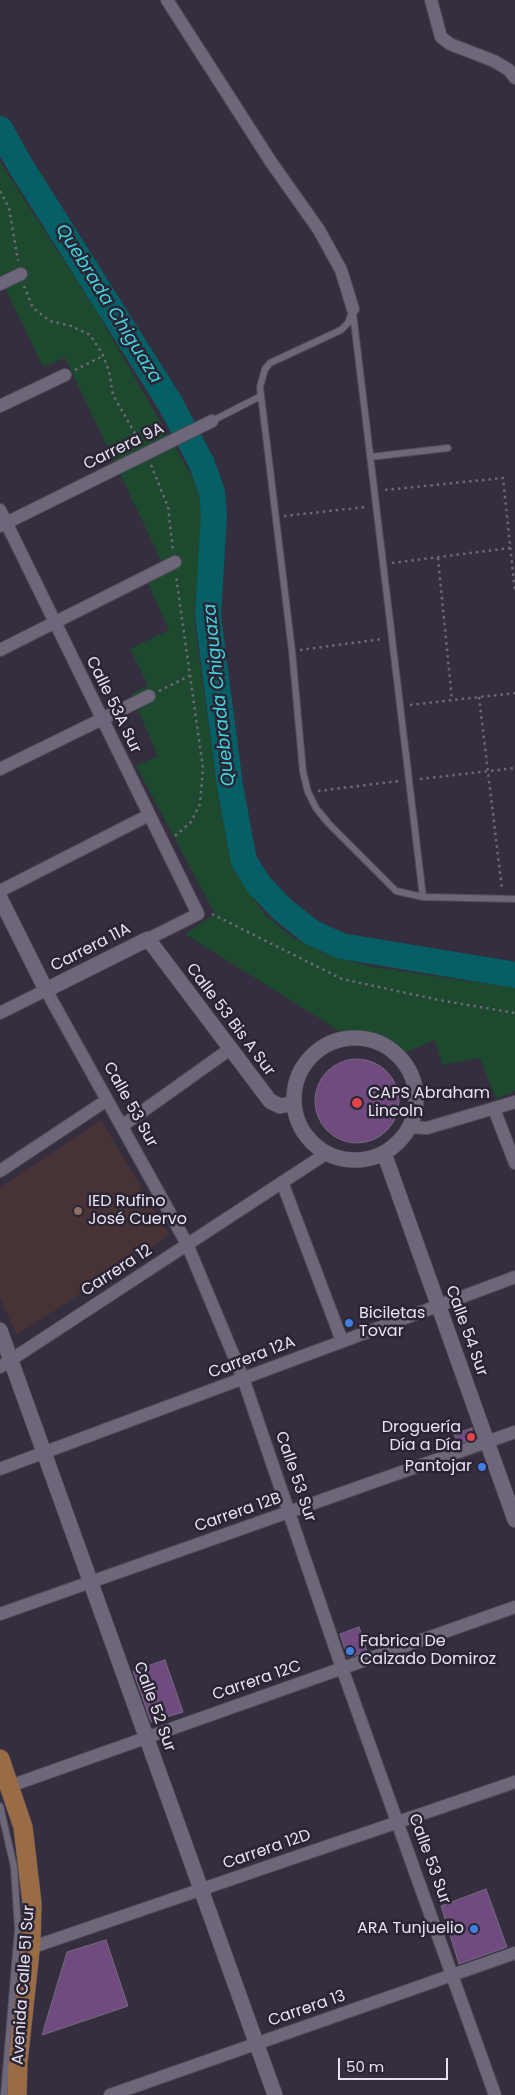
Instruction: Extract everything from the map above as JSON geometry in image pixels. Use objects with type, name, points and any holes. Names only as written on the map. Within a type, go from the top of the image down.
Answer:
[{"type":"main road","name":"Avenida Calle 51 Sur","points":[[0,1759],[22,1827],[27,1852],[32,1903],[30,1948],[18,2062],[17,2095]]},
{"type":"street","points":[[167,0],[272,162],[319,230],[341,270],[353,309]]},
{"type":"street","points":[[431,0],[441,37],[450,44],[494,61],[509,70],[515,78]]},
{"type":"street","points":[[0,284],[21,274]]},
{"type":"street","points":[[0,406],[65,375]]},
{"type":"street","name":"Carrera 9A","points":[[3,524],[209,423]]},
{"type":"street","name":"Calle 53A Sur","points":[[0,510],[3,524],[55,622],[198,914]]},
{"type":"street","points":[[0,650],[175,562]]},
{"type":"street","points":[[0,769],[149,696]]},
{"type":"street","points":[[0,891],[149,815]]},
{"type":"street","name":"Calle 53 Sur","points":[[0,898],[46,990],[187,1244],[243,1378],[342,1668],[495,2095]]},
{"type":"street","name":"Carrera 11A","points":[[0,1013],[198,914]]},
{"type":"street","name":"Calle 53 Bis A Sur","points":[[148,939],[272,1104],[280,1106],[294,1103]]},
{"type":"street","points":[[358,1038],[376,1042],[391,1050],[403,1062],[412,1077],[415,1103],[409,1128],[398,1142],[384,1152],[361,1160],[338,1158],[327,1153],[308,1138],[300,1127],[294,1103],[298,1078],[311,1056],[325,1046],[341,1040],[358,1038]]},
{"type":"street","points":[[122,1126],[230,1049]]},
{"type":"street","points":[[0,1171],[107,1100]]},
{"type":"street","points":[[409,1128],[427,1128],[515,1102]]},
{"type":"street","points":[[494,1109],[515,1163]]},
{"type":"street","name":"Calle 54 Sur","points":[[384,1152],[515,1520]]},
{"type":"street","name":"Carrera 12","points":[[6,1364],[327,1153]]},
{"type":"street","points":[[282,1182],[342,1341]]},
{"type":"street","name":"Carrera 12A","points":[[0,1469],[515,1277]]},
{"type":"street","name":"Calle 52 Sur","points":[[0,1330],[6,1364],[44,1452],[275,2095]]},
{"type":"street","name":"Carrera 12B","points":[[0,1614],[515,1432]]},
{"type":"street","name":"Carrera 12C","points":[[10,1786],[515,1607]]},
{"type":"street","name":"Carrera 12D","points":[[30,1948],[515,1782]]},
{"type":"street","name":"Carrera 13","points":[[110,2095],[515,1953]]},
{"type":"lane","points":[[353,309],[348,323],[341,330],[283,355],[265,370],[260,387],[292,651],[303,772],[312,800],[329,824],[388,886],[408,896],[515,899]]},
{"type":"lane","points":[[353,309],[423,897]]},
{"type":"lane","name":"Carrera 9A","points":[[209,423],[261,396]]},
{"type":"lane","points":[[370,457],[448,448]]},
{"type":"lane","points":[[0,1806],[14,1867],[18,1929],[4,2095]]},
{"type":"path","points":[[0,191],[9,208],[21,274],[33,308],[50,322],[71,326],[90,335],[103,356],[113,395],[146,454],[168,507],[189,676],[203,768],[200,804],[191,822],[164,845]]},
{"type":"path","points":[[65,375],[103,356]]},
{"type":"path","points":[[374,491],[503,478],[515,592]]},
{"type":"path","points":[[276,517],[376,506]]},
{"type":"path","points":[[383,564],[510,548]]},
{"type":"path","points":[[438,558],[452,700]]},
{"type":"path","points":[[292,651],[392,638]]},
{"type":"path","points":[[149,696],[189,676]]},
{"type":"path","points":[[400,706],[515,693]]},
{"type":"path","points":[[479,697],[503,898]]},
{"type":"path","points":[[198,914],[215,914],[342,979],[439,1000],[515,1013]]},
{"type":"shaded area","name":"IED Rufino José Cuervo","points":[[101,1120],[170,1235],[17,1335],[0,1298],[0,1187]]},
{"type":"green space","points":[[0,162],[95,309],[198,487],[203,518],[194,619],[219,801],[234,871],[266,916],[292,937],[332,957],[373,967],[515,988],[515,1091],[496,1099],[480,1058],[442,1065],[435,1040],[403,1053],[388,1041],[373,1035],[359,1031],[341,1032],[185,934],[215,914],[136,766],[158,756],[131,694],[148,685],[130,649],[169,630],[147,581],[166,571],[65,358],[43,367],[0,277]]},
{"type":"building","name":"CAPS Abraham Lincoln","points":[[349,1059],[365,1059],[381,1066],[392,1077],[399,1093],[396,1117],[387,1131],[381,1136],[365,1143],[349,1143],[333,1136],[322,1125],[315,1109],[315,1093],[322,1077],[333,1066]]},
{"type":"building","points":[[472,1428],[472,1439],[458,1444],[454,1434]]},
{"type":"building","points":[[359,1627],[367,1651],[350,1657],[347,1656],[340,1634]]},
{"type":"building","points":[[165,1660],[183,1712],[151,1722],[133,1671]]},
{"type":"building","name":"ARA Tunjuelio","points":[[486,1889],[507,1947],[459,1964],[441,1906]]},
{"type":"building","points":[[106,1940],[128,2006],[42,2035],[67,1952]]},
{"type":"waterway","name":"Quebrada Chiguaza","points":[[0,129],[20,165],[170,403],[202,464],[212,492],[214,516],[208,616],[230,786],[244,861],[259,885],[283,910],[311,932],[341,946],[515,975]]},
{"type":"place","name":"CAPS Abraham Lincoln","points":[[357,1103]]},
{"type":"place","name":"IED Rufino José Cuervo","points":[[78,1211]]},
{"type":"place","name":"Biciletas Tovar","points":[[349,1323]]},
{"type":"place","name":"Droguería Día a Día","points":[[471,1437]]},
{"type":"place","name":"Pantojar","points":[[482,1467]]},
{"type":"place","name":"Fabrica De Calzado Domiroz","points":[[350,1651]]},
{"type":"place","name":"ARA Tunjuelio","points":[[474,1929]]}]
